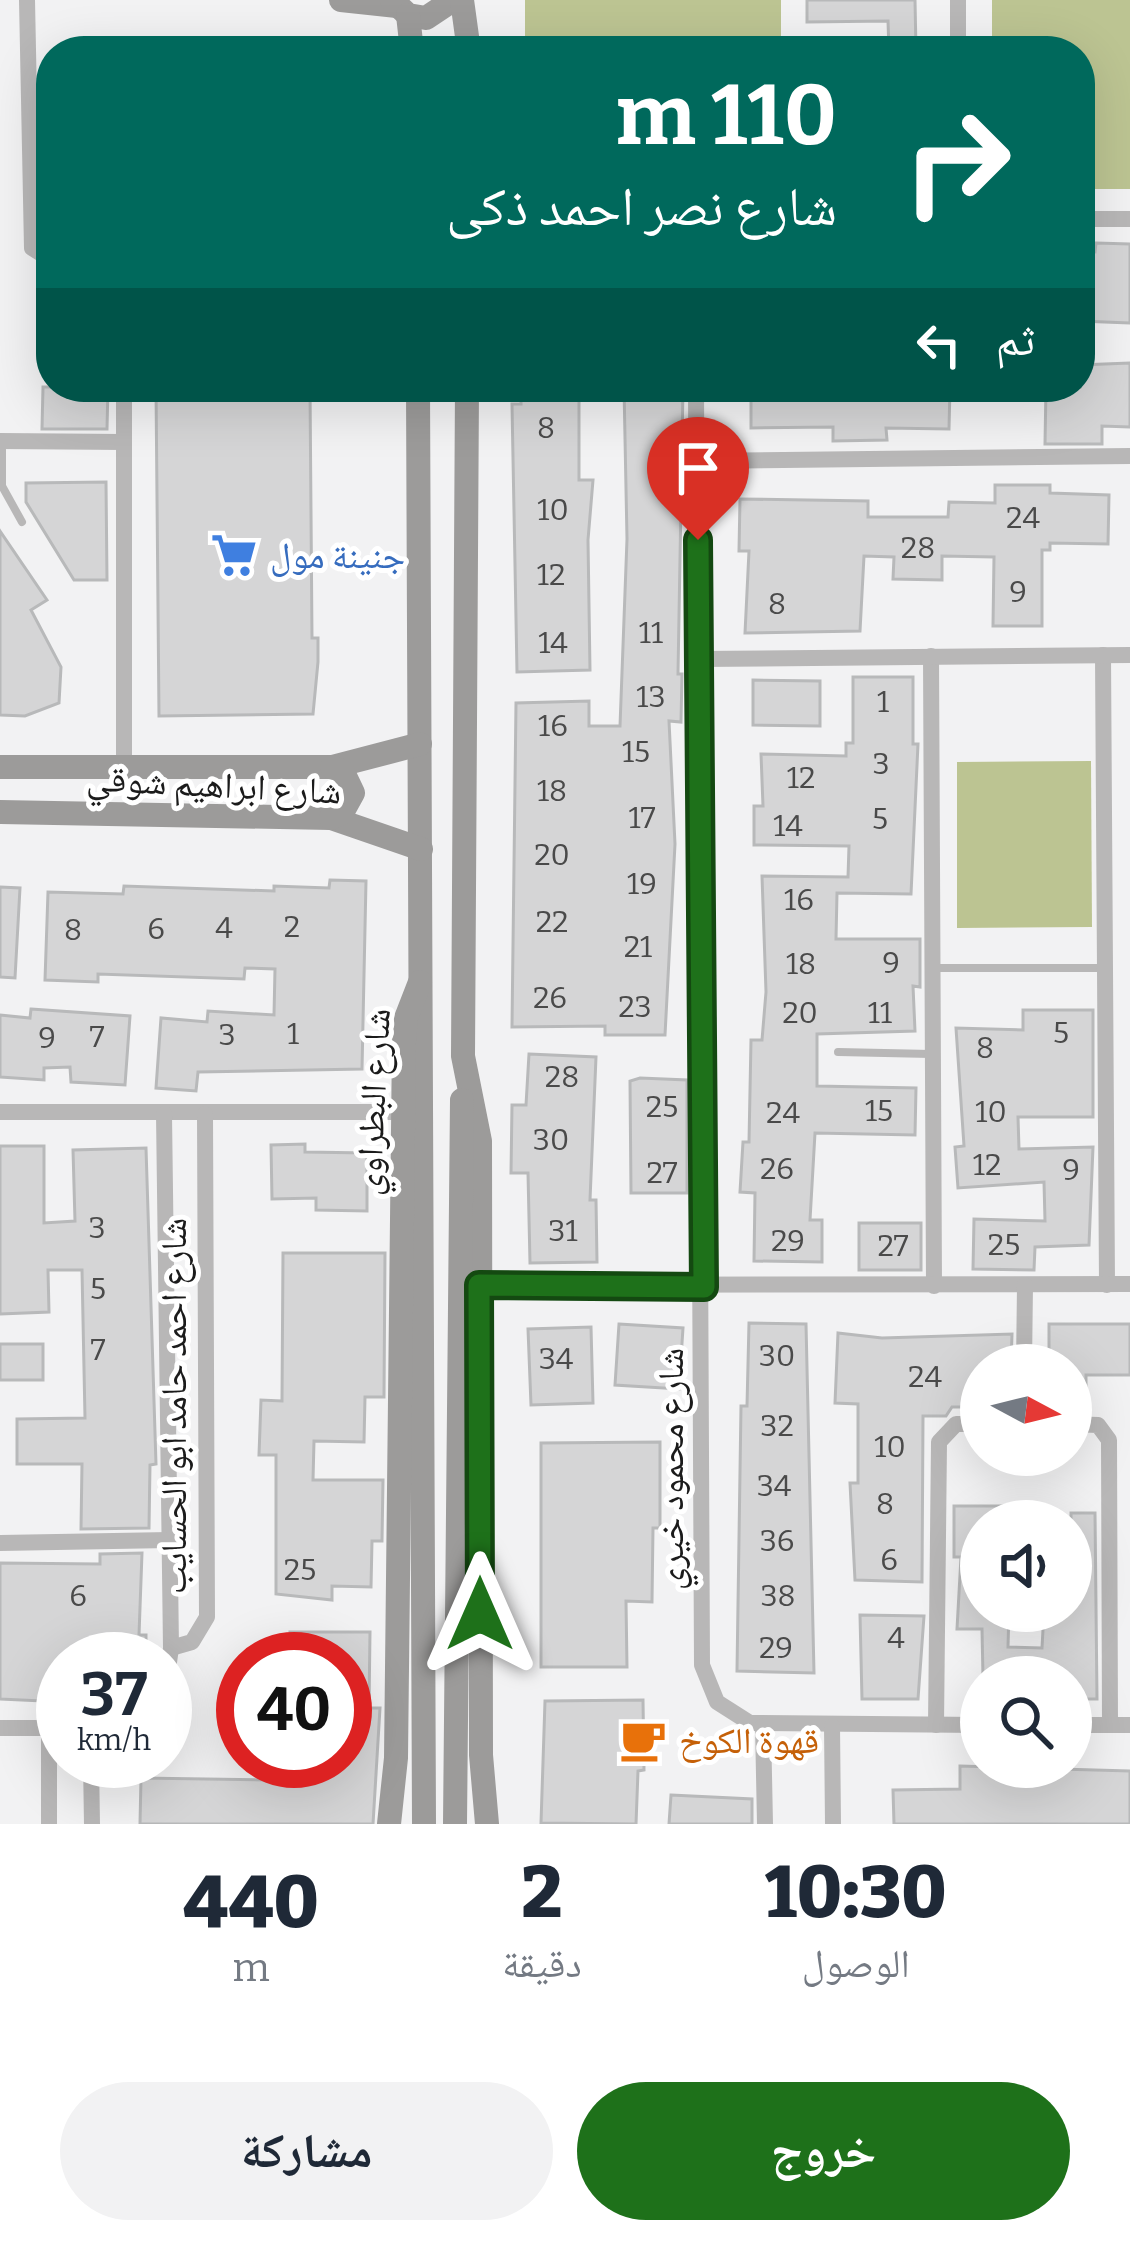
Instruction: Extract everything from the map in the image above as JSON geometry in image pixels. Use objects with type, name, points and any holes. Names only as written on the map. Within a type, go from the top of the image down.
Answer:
[{"type":"street","points":[[27,0],[32,248],[36,253]]},
{"type":"street","points":[[341,0],[436,15],[453,0]]},
{"type":"street","points":[[462,0],[467,36]]},
{"type":"street","points":[[958,0],[958,36]]},
{"type":"street","points":[[399,7],[408,36]]},
{"type":"street","points":[[1095,219],[1130,219]]},
{"type":"street","points":[[124,402],[124,770]]},
{"type":"street","name":"شارع البطراوي","points":[[388,1824],[396,1758],[406,1018],[425,975],[418,402]]},
{"type":"street","points":[[455,1824],[467,402]]},
{"type":"street","name":"شارع محمود خيري","points":[[696,402],[703,1665],[710,1690],[726,1712],[763,1726]]},
{"type":"street","points":[[1,441],[124,442]]},
{"type":"street","points":[[696,461],[1130,456]]},
{"type":"street","points":[[1103,655],[1107,1285]]},
{"type":"street","points":[[699,658],[1130,655]]},
{"type":"street","points":[[931,656],[934,1286]]},
{"type":"street","name":"شارع ابراهيم شوقي","points":[[0,767],[332,766],[420,744]]},
{"type":"street","points":[[332,766],[343,772],[353,793],[350,804],[332,818]]},
{"type":"street","name":"شارع ابراهيم شوقي","points":[[0,812],[332,818],[421,849]]},
{"type":"street","points":[[424,1824],[425,975]]},
{"type":"street","points":[[463,1056],[480,1141],[481,1755],[487,1824]]},
{"type":"street","points":[[0,1112],[403,1112]]},
{"type":"street","name":"شارع احمد حامد ابو الحسايب","points":[[164,1114],[171,1632]]},
{"type":"street","name":"شارع احمد حامد ابو الحسايب","points":[[192,1642],[207,1617],[205,1114]]},
{"type":"street","points":[[479,1285],[1130,1285]]},
{"type":"street","points":[[1024,1344],[1025,1285]]},
{"type":"street","points":[[937,1725],[939,1442],[960,1424]]},
{"type":"street","points":[[1092,1425],[1098,1425],[1109,1441],[1110,1725]]},
{"type":"street","points":[[0,1543],[170,1540]]},
{"type":"street","points":[[765,1824],[763,1726],[960,1725]]},
{"type":"street","points":[[1092,1725],[1130,1725]]},
{"type":"street","points":[[832,1726],[833,1824]]},
{"type":"street","points":[[0,1728],[36,1728]]},
{"type":"street","points":[[49,1824],[52,1788]]},
{"type":"street","points":[[91,1788],[92,1824]]},
{"type":"lane","points":[[1,441],[2,486],[22,523]]},
{"type":"lane","points":[[932,968],[1105,968]]},
{"type":"lane","points":[[838,1052],[933,1054]]},
{"type":"green space","points":[[525,0],[781,0],[781,36],[525,36]]},
{"type":"green space","points":[[992,0],[1130,0],[1130,189],[1095,189],[1095,36],[992,36]]},
{"type":"green space","points":[[1091,761],[1092,927],[957,928],[957,762]]},
{"type":"building","points":[[807,0],[915,0],[916,36],[888,36],[888,21],[807,22]]},
{"type":"building","points":[[1096,243],[1130,244],[1130,323],[1095,322]]},
{"type":"building","points":[[1130,363],[1130,427],[1102,426],[1102,444],[1045,444],[1046,402],[1095,402],[1095,364]]},
{"type":"building","points":[[43,402],[108,402],[107,429],[42,429]]},
{"type":"building","name":"جنينة مول","points":[[156,402],[310,402],[312,638],[318,638],[313,714],[159,716]]},
{"type":"building","points":[[579,402],[579,480],[593,480],[588,540],[590,670],[517,672],[512,404]]},
{"type":"building","points":[[624,402],[683,402],[681,722],[669,721],[675,844],[665,1035],[605,1035],[605,1026],[512,1027],[516,703],[589,701],[589,726],[620,726],[627,539]]},
{"type":"building","points":[[751,402],[950,402],[949,429],[886,428],[887,440],[833,441],[833,427],[751,428]]},
{"type":"building","points":[[106,482],[107,580],[74,580],[26,502],[26,483]]},
{"type":"building","points":[[995,485],[1050,485],[1050,493],[1109,495],[1108,544],[1050,543],[1050,550],[1042,550],[1042,626],[993,626],[994,557],[942,556],[942,580],[893,579],[894,557],[864,556],[860,631],[745,633],[749,551],[739,551],[740,499],[868,501],[868,517],[948,517],[949,502],[995,503]]},
{"type":"building","points":[[0,531],[47,600],[31,610],[61,667],[59,703],[25,716],[0,715]]},
{"type":"building","points":[[853,677],[913,677],[913,744],[918,744],[911,894],[837,893],[836,939],[920,939],[920,987],[913,986],[915,1031],[817,1034],[817,1086],[916,1088],[915,1135],[815,1133],[810,1220],[822,1220],[822,1262],[754,1261],[755,1193],[740,1192],[743,1142],[749,1142],[751,1040],[762,1040],[766,992],[762,876],[848,877],[849,846],[754,845],[754,806],[763,806],[761,754],[846,756],[846,743],[853,743]]},
{"type":"building","points":[[753,680],[820,681],[820,726],[753,725]]},
{"type":"building","points":[[330,880],[366,881],[362,1069],[198,1072],[196,1091],[156,1088],[161,1018],[207,1022],[208,1011],[274,1015],[275,969],[245,968],[244,979],[98,974],[98,982],[45,980],[48,892],[123,894],[124,886],[274,891],[274,886],[329,888]]},
{"type":"building","points":[[0,887],[20,888],[15,978],[0,977]]},
{"type":"building","points":[[31,1009],[130,1016],[125,1085],[71,1082],[70,1067],[44,1068],[44,1080],[0,1077],[0,1015],[30,1018]]},
{"type":"building","points":[[1023,1010],[1093,1010],[1093,1117],[1018,1117],[1019,1149],[1093,1147],[1089,1245],[1035,1247],[1034,1270],[973,1269],[974,1219],[1045,1221],[1044,1182],[958,1188],[955,1147],[964,1146],[956,1028],[1023,1030]]},
{"type":"building","points":[[529,1054],[596,1057],[590,1200],[596,1200],[597,1262],[530,1263],[528,1173],[511,1173],[512,1105],[526,1105]]},
{"type":"building","points":[[687,1080],[687,1193],[631,1193],[630,1081]]},
{"type":"building","points":[[305,1144],[305,1152],[367,1153],[367,1211],[316,1210],[316,1198],[272,1199],[271,1145]]},
{"type":"building","points":[[0,1146],[44,1146],[44,1223],[75,1221],[73,1150],[146,1148],[156,1464],[150,1465],[149,1528],[81,1529],[82,1464],[17,1464],[17,1419],[85,1418],[82,1270],[48,1270],[49,1312],[0,1314]]},
{"type":"building","points":[[859,1223],[921,1223],[921,1270],[859,1270]]},
{"type":"building","points":[[283,1253],[385,1253],[384,1397],[365,1397],[364,1442],[314,1441],[313,1480],[383,1480],[382,1541],[372,1541],[371,1587],[332,1586],[332,1600],[276,1594],[276,1455],[259,1455],[261,1400],[282,1401]]},
{"type":"building","points":[[749,1323],[806,1324],[814,1673],[737,1671],[741,1406],[747,1406]]},
{"type":"building","points":[[619,1324],[683,1328],[679,1389],[615,1385]]},
{"type":"building","points":[[1049,1324],[1130,1324],[1130,1375],[1092,1375],[1092,1344],[1049,1344]]},
{"type":"building","points":[[591,1327],[593,1403],[531,1405],[528,1329]]},
{"type":"building","points":[[838,1333],[882,1338],[1012,1334],[1012,1344],[960,1344],[960,1407],[952,1407],[946,1416],[923,1416],[922,1582],[855,1580],[850,1483],[858,1483],[858,1404],[835,1403]]},
{"type":"building","points":[[0,1344],[43,1344],[43,1380],[0,1380]]},
{"type":"building","points":[[660,1442],[660,1528],[653,1528],[652,1602],[626,1601],[627,1667],[541,1667],[541,1443]]},
{"type":"building","points":[[954,1506],[960,1506],[960,1557],[954,1557]]},
{"type":"building","points":[[1095,1513],[1097,1699],[1092,1699],[1092,1656],[983,1656],[982,1632],[1008,1632],[1008,1647],[1042,1648],[1043,1632],[1092,1632]]},
{"type":"building","points":[[142,1553],[139,1632],[36,1632],[36,1701],[0,1699],[0,1563],[100,1564],[100,1554]]},
{"type":"building","points":[[860,1615],[924,1616],[918,1699],[862,1699]]},
{"type":"building","points":[[643,1700],[644,1770],[638,1771],[636,1824],[541,1823],[545,1701]]},
{"type":"building","points":[[372,1708],[380,1708],[373,1824],[140,1824],[141,1788],[192,1788],[192,1779],[216,1779],[216,1788],[372,1788]]},
{"type":"building","points":[[1092,1770],[1130,1771],[1130,1824],[894,1824],[893,1790],[1092,1788]]},
{"type":"building","points":[[671,1795],[752,1799],[752,1824],[669,1824]]},
{"type":"place","name":"جنينة مول","points":[[234,555]]},
{"type":"place","name":"قهوة الكوخ","points":[[643,1740]]},
{"type":"route","points":[[480,1614],[479,1285],[704,1287],[698,540]]}]
